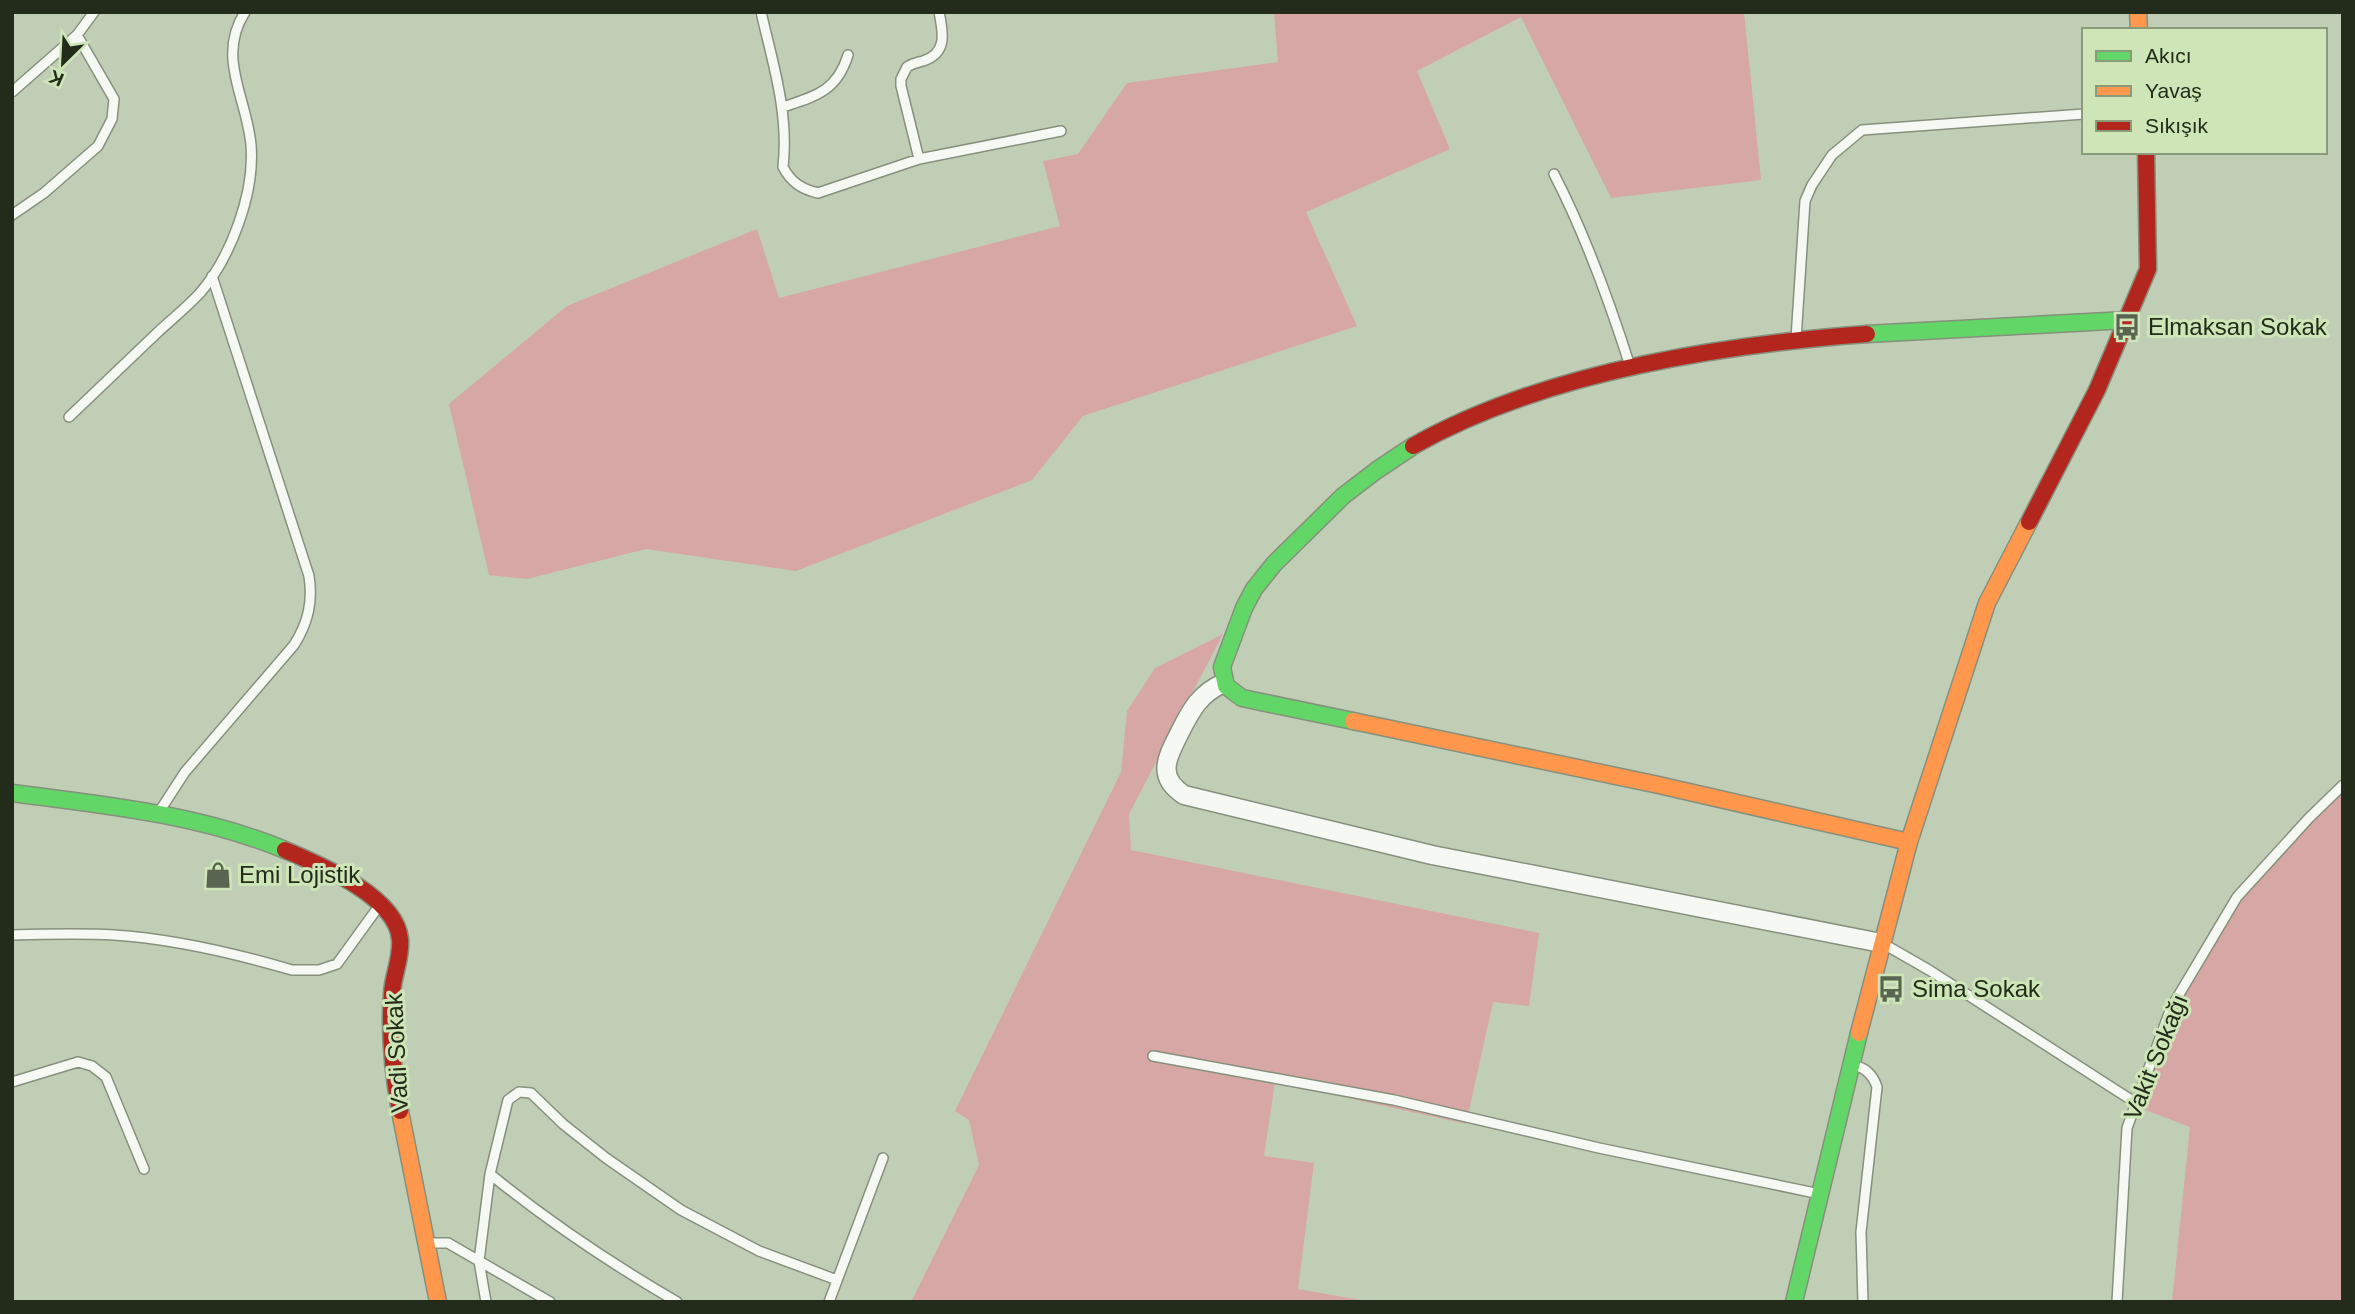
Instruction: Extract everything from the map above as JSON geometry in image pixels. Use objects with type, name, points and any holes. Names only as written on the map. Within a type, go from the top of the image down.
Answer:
[{"type":"street","points":[[1794,1302],[1881,943],[1909,842],[1987,603],[2097,390],[2148,269],[2146,154]]},
{"type":"street","points":[[1909,842],[1654,784],[1242,698],[1228,690],[1224,683],[1222,667],[1242,611],[1254,589],[1287,550],[1335,501],[1424,439],[1481,412],[1570,383],[1630,368],[1691,355],[1796,340],[1941,329],[2127,320]]},
{"type":"street","points":[[1224,683],[1198,700],[1168,755],[1168,777],[1177,791],[1184,795],[1432,855],[1881,943]]},
{"type":"street","name":"Vadi Sokak","points":[[12,793],[158,814],[250,838],[323,866],[368,894],[392,916],[401,941],[400,961],[393,982],[394,1078],[438,1302]]},
{"type":"lane","points":[[12,92],[77,35],[94,12]]},
{"type":"lane","points":[[69,417],[200,293],[223,258],[240,219],[250,170],[251,145],[232,56],[234,34],[245,12]]},
{"type":"lane","points":[[761,12],[783,107],[783,167],[792,180],[807,190],[818,193],[919,159],[1061,131]]},
{"type":"lane","points":[[919,159],[901,79],[907,67],[931,57],[942,44],[945,37],[939,12]]},
{"type":"lane","points":[[12,215],[44,193],[97,146],[104,138],[112,119],[114,99],[77,35]]},
{"type":"lane","points":[[783,107],[820,94],[829,88],[844,68],[848,55]]},
{"type":"lane","points":[[1796,340],[1805,201],[1821,169],[1846,141],[1862,130],[2082,114]]},
{"type":"lane","points":[[1554,174],[1593,257],[1630,368]]},
{"type":"lane","points":[[158,814],[185,772],[294,645],[306,623],[311,599],[309,576],[212,276]]},
{"type":"lane","name":"Vakit Sokağı","points":[[2117,1302],[2127,1128],[2171,1008],[2236,897],[2343,785]]},
{"type":"lane","points":[[12,934],[79,933],[155,939],[306,972],[337,964],[380,905]]},
{"type":"lane","points":[[1881,943],[1929,970],[2136,1103]]},
{"type":"lane","points":[[1153,1056],[1394,1101],[1821,1195]]},
{"type":"lane","points":[[12,1082],[78,1062],[99,1071],[106,1077],[144,1169]]},
{"type":"lane","points":[[1851,1065],[1870,1074],[1877,1087],[1861,1232],[1863,1302]]},
{"type":"lane","points":[[486,1302],[480,1261],[491,1174],[508,1100],[514,1093],[525,1091],[531,1093],[563,1124],[606,1158],[681,1210],[759,1251],[836,1280]]},
{"type":"lane","points":[[828,1302],[883,1158]]},
{"type":"lane","points":[[491,1174],[564,1230],[677,1302]]},
{"type":"lane","points":[[426,1243],[447,1243],[550,1302]]},
{"type":"shaded area","points":[[1274,12],[1744,12],[1761,180],[1611,198],[1521,17],[1417,71],[1450,149],[1306,212],[1357,326],[1083,416],[1032,480],[796,571],[646,549],[527,579],[489,575],[449,404],[567,306],[757,229],[779,298],[1060,226],[1043,161],[1078,154],[1127,83],[1278,62]]},
{"type":"shaded area","points":[[1223,634],[1129,814],[1131,850],[1539,933],[1529,1006],[1493,1002],[1466,1124],[1275,1082],[1264,1156],[1314,1163],[1298,1289],[1372,1302],[911,1302],[979,1165],[969,1120],[955,1111],[1121,772],[1127,711],[1155,668]]},
{"type":"shaded area","points":[[2343,778],[2343,1302],[2172,1302],[2190,1127],[2140,1108],[2170,1009],[2242,896]]},
{"type":"traffic: fast","points":[[1867,334],[2127,320]]},
{"type":"traffic: fast","points":[[1353,721],[1242,698],[1226,686],[1222,667],[1244,608],[1254,589],[1274,564],[1343,496],[1413,446]]},
{"type":"traffic: fast","points":[[12,793],[185,819],[285,850]]},
{"type":"traffic: fast","points":[[1794,1302],[1859,1033]]},
{"type":"traffic: slow","points":[[2138,12],[2139,28]]},
{"type":"traffic: slow","points":[[1859,1033],[1909,842],[1987,603],[2029,522]]},
{"type":"traffic: slow","points":[[1353,721],[1654,784],[1909,842]]},
{"type":"traffic: slow","points":[[400,1111],[438,1302]]},
{"type":"traffic: jam","points":[[2029,522],[2097,390],[2148,269],[2146,154]]},
{"type":"traffic: jam","points":[[1413,446],[1464,420],[1518,399],[1633,366],[1752,346],[1867,334]]},
{"type":"traffic: jam","points":[[285,850],[354,884],[385,909],[395,923],[400,946],[392,993],[391,1037],[400,1111]]},
{"type":"place","name":"Elmaksan Sokak","points":[[2127,327]]},
{"type":"place","name":"Emi Lojistik","points":[[218,875]]},
{"type":"place","name":"Sima Sokak","points":[[1891,989]]}]
